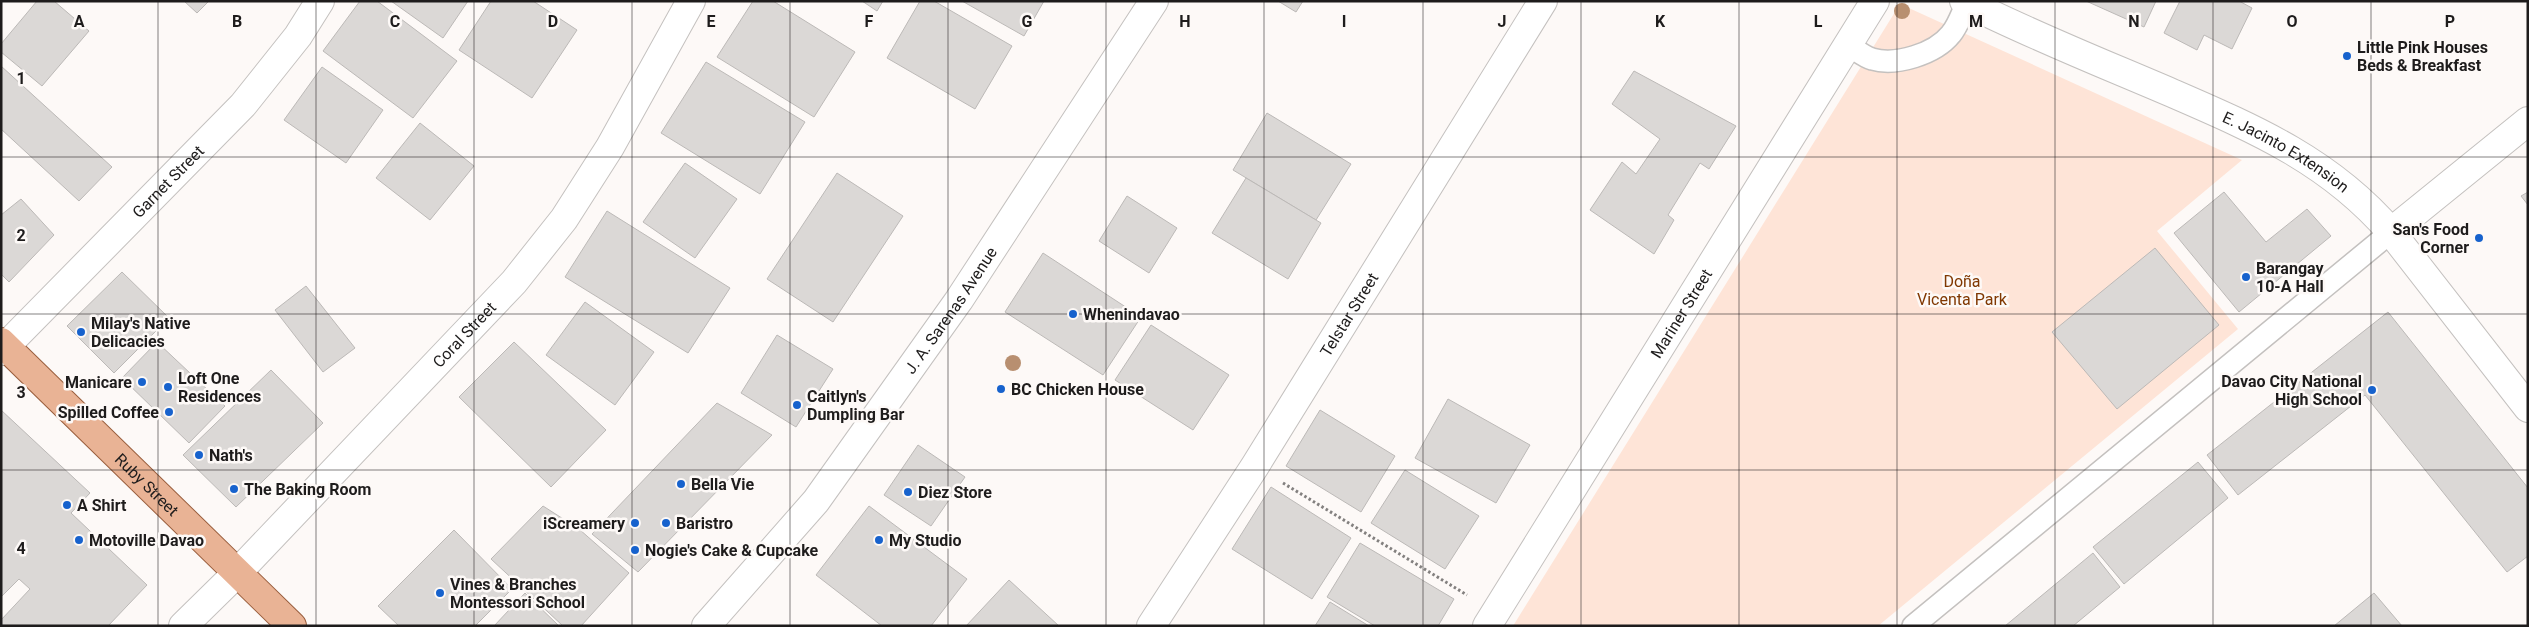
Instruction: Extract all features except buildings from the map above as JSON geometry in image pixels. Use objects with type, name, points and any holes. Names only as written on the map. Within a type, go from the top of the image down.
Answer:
[{"type":"main road","name":"Ruby Street","points":[[3,346],[292,626]]},
{"type":"street","name":"Garnet Street","points":[[3,346],[243,105],[298,36],[320,1]]},
{"type":"street","name":"Coral Street","points":[[184,626],[237,573],[514,282],[564,219],[610,147],[691,1]]},
{"type":"street","name":"J. A. Sarenas Avenue","points":[[706,626],[821,493],[959,300],[1154,1]]},
{"type":"street","name":"Telstar Street","points":[[1151,626],[1255,466],[1543,1]]},
{"type":"street","name":"Mariner Street","points":[[1491,619],[1875,1]]},
{"type":"street","name":"E. Jacinto Extension","points":[[1965,2],[2263,134],[2334,177],[2376,215],[2528,408]]},
{"type":"street","points":[[2390,232],[2528,121]]},
{"type":"lane","points":[[1848,45],[1871,59],[1894,60],[1914,57],[1933,49],[1951,35],[1965,2]]},
{"type":"lane","points":[[1913,626],[2390,232]]},
{"type":"path","points":[[1255,466],[1491,619]]},
{"type":"green space","name":"Doña Vicenta Park","points":[[1900,4],[2242,160],[2157,231],[2238,329],[1878,626],[1513,626]]},
{"type":"place","name":"Little Pink Houses Beds & Breakfast","points":[[2347,56]]},
{"type":"place","name":"San's Food Corner","points":[[2479,238]]},
{"type":"place","name":"Barangay 10-A Hall","points":[[2246,277]]},
{"type":"place","name":"Whenindavao","points":[[1073,314]]},
{"type":"place","name":"Milay's Native Delicacies","points":[[81,332]]},
{"type":"place","name":"Manicare","points":[[142,382]]},
{"type":"place","name":"Loft One Residences","points":[[168,387]]},
{"type":"place","name":"BC Chicken House","points":[[1001,389]]},
{"type":"place","name":"Davao City National High School","points":[[2372,390]]},
{"type":"place","name":"Caitlyn's Dumpling Bar","points":[[797,405]]},
{"type":"place","name":"Spilled Coffee","points":[[169,412]]},
{"type":"place","name":"Nath's","points":[[199,455]]},
{"type":"place","name":"Bella Vie","points":[[681,484]]},
{"type":"place","name":"The Baking Room","points":[[234,489]]},
{"type":"place","name":"Diez Store","points":[[908,492]]},
{"type":"place","name":"A Shirt","points":[[67,505]]},
{"type":"place","name":"iScreamery","points":[[635,523]]},
{"type":"place","name":"Baristro","points":[[666,523]]},
{"type":"place","name":"Motoville Davao","points":[[79,540]]},
{"type":"place","name":"My Studio","points":[[879,540]]},
{"type":"place","name":"Nogie's Cake & Cupcake","points":[[635,550]]},
{"type":"place","name":"Vines & Branches Montessori School","points":[[440,593]]}]
